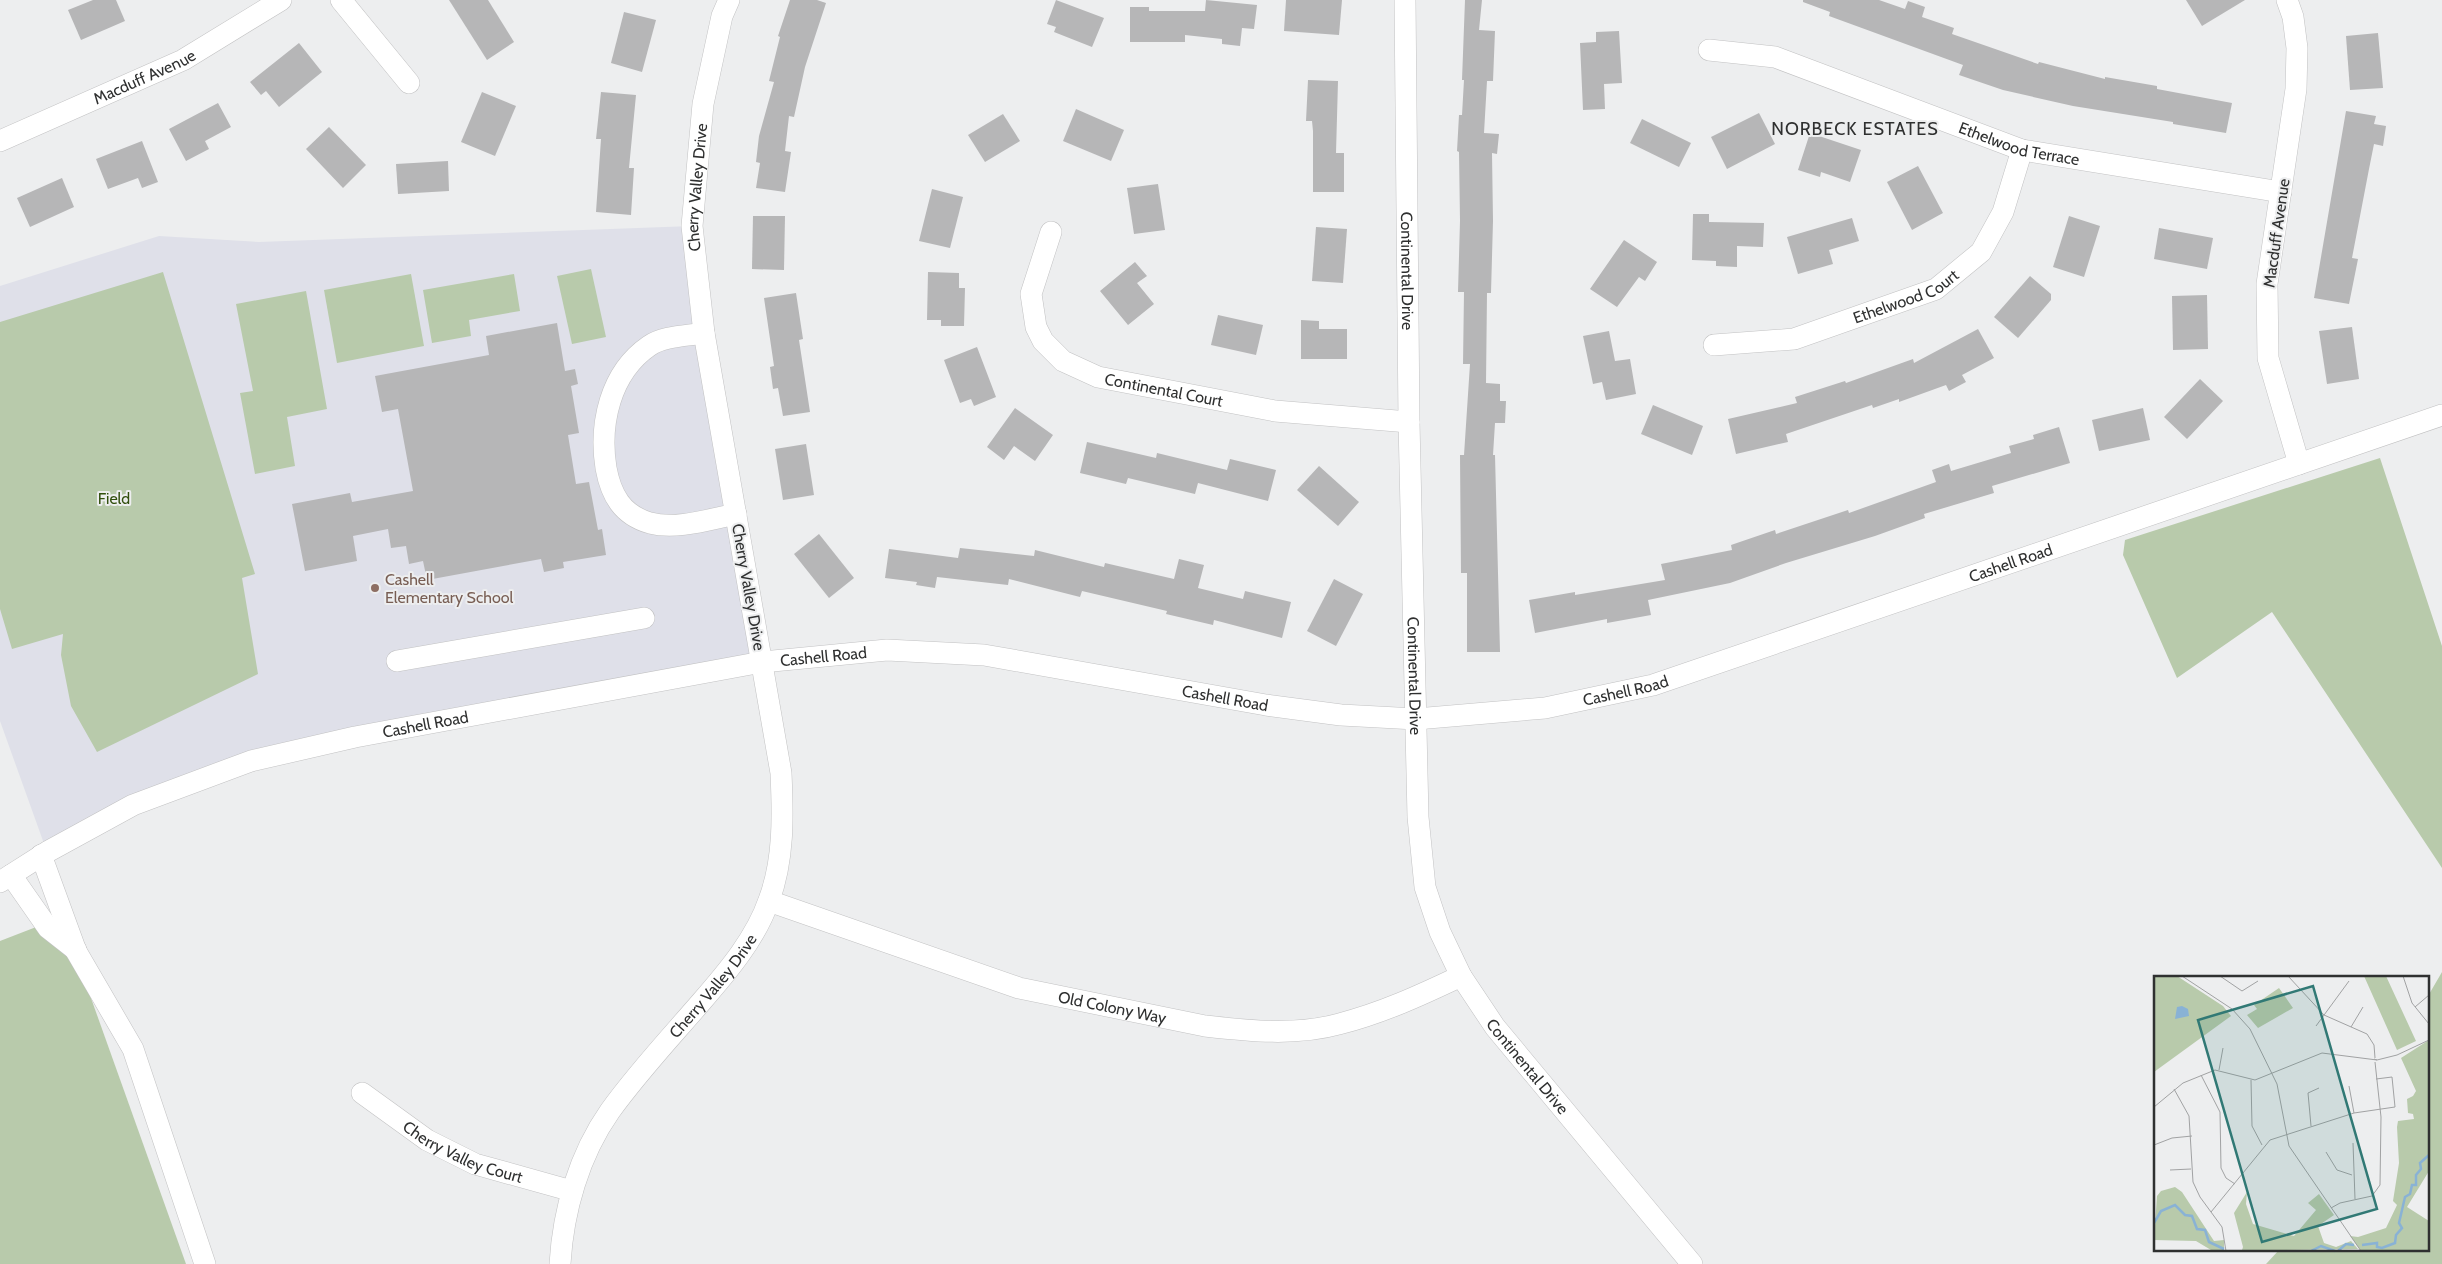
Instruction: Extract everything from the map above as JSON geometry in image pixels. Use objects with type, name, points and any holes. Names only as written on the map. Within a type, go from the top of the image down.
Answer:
[{"type":"street","name":"Macduff Avenue","points":[[0,141],[183,60],[282,0]]},
{"type":"street","points":[[341,0],[409,83]]},
{"type":"street","name":"Cherry Valley Drive","points":[[560,1264],[561,1237],[572,1191],[587,1153],[609,1112],[725,975],[750,938],[769,901],[779,862],[782,813],[781,773],[704,333],[692,226],[702,104],[722,16],[729,0]]},
{"type":"street","name":"Continental Drive","points":[[1405,0],[1409,422],[1418,817],[1425,887],[1440,932],[1461,976],[1495,1026],[1542,1086],[1692,1264]]},
{"type":"street","name":"Macduff Avenue","points":[[2287,0],[2293,16],[2297,48],[2296,89],[2267,284],[2268,358],[2299,464]]},
{"type":"street","name":"Ethelwood Terrace","points":[[1709,50],[1775,57],[2022,150],[2281,192]]},
{"type":"street","name":"Ethelwood Court","points":[[1714,345],[1794,339],[1936,289],[1982,252],[2003,212],[2022,150]]},
{"type":"street","name":"Continental Court","points":[[1051,232],[1031,294],[1036,327],[1043,341],[1063,361],[1098,377],[1275,411],[1409,422]]},
{"type":"street","points":[[704,333],[655,342],[633,359],[622,374],[612,394],[605,416],[604,455],[609,483],[614,497],[622,508],[634,517],[651,523],[667,525],[736,514]]},
{"type":"street","name":"Cashell Road","points":[[5,879],[42,856],[134,805],[251,761],[355,737],[762,662],[887,650],[984,655],[1266,705],[1341,715],[1416,719],[1545,708],[1653,685],[2442,414]]},
{"type":"street","points":[[397,661],[644,618]]},
{"type":"street","points":[[42,856],[76,951],[133,1049],[205,1264]]},
{"type":"street","points":[[5,879],[48,928],[76,951]]},
{"type":"street","name":"Old Colony Way","points":[[769,901],[1020,988],[1220,1028],[1265,1032],[1338,1025],[1401,1005],[1461,976]]},
{"type":"street","name":"Cherry Valley Court","points":[[362,1093],[427,1140],[475,1164],[572,1191]]},
{"type":"shaded area","name":"Cashell Elementary School","points":[[692,226],[762,662],[251,761],[47,852],[0,721],[0,286],[159,236],[259,242]]},
{"type":"green space","points":[[591,269],[606,337],[572,344],[557,276]]},
{"type":"green space","name":"Field","points":[[163,272],[255,574],[242,578],[258,674],[97,752],[71,706],[61,655],[63,634],[12,649],[0,609],[0,322]]},
{"type":"green space","points":[[411,274],[424,346],[337,363],[324,290]]},
{"type":"green space","points":[[514,274],[520,311],[469,320],[471,336],[432,343],[423,290]]},
{"type":"green space","points":[[306,291],[327,409],[287,417],[295,466],[255,474],[240,393],[253,391],[236,304]]},
{"type":"green space","points":[[2380,458],[2442,646],[2442,868],[2272,612],[2177,678],[2123,555],[2125,540]]},
{"type":"green space","points":[[62,917],[186,1264],[0,1264],[0,941]]},
{"type":"green space","points":[[2442,972],[2442,1264],[2266,1264],[2277,1252],[2430,1252],[2430,993]]},
{"type":"building","points":[[93,0],[116,0],[125,21],[81,40],[68,10]]},
{"type":"building","points":[[449,0],[488,0],[514,42],[487,60]]},
{"type":"building","points":[[790,0],[817,0],[826,3],[805,67],[794,117],[789,116],[785,151],[791,152],[785,192],[756,188],[760,163],[756,162],[759,136],[774,82],[769,81],[780,37],[778,36]]},
{"type":"building","points":[[1056,0],[1104,18],[1092,47],[1054,32],[1056,27],[1047,24]]},
{"type":"building","points":[[1206,0],[1257,5],[1254,29],[1242,28],[1240,46],[1222,44],[1222,39],[1185,35],[1185,42],[1130,42],[1130,7],[1149,7],[1149,11],[1205,11]]},
{"type":"building","points":[[1286,0],[1342,0],[1339,35],[1284,31]]},
{"type":"building","points":[[1465,0],[1482,0],[1479,30],[1495,31],[1493,81],[1487,81],[1484,133],[1499,134],[1497,154],[1492,153],[1493,221],[1491,293],[1487,293],[1486,383],[1500,384],[1500,401],[1506,401],[1505,423],[1495,423],[1493,455],[1495,455],[1500,652],[1467,652],[1467,573],[1461,573],[1460,455],[1464,455],[1470,364],[1463,364],[1464,292],[1458,292],[1460,221],[1459,152],[1457,151],[1459,115],[1462,115],[1464,80],[1462,80]]},
{"type":"building","points":[[1803,0],[1879,0],[1905,9],[1908,1],[1925,7],[1922,17],[1954,28],[1952,34],[2038,64],[2039,62],[2105,79],[2105,77],[2157,86],[2157,89],[2232,103],[2226,133],[2173,124],[2173,122],[2073,106],[2003,90],[1959,75],[1963,65],[1829,16],[1830,12],[1803,2]]},
{"type":"building","points":[[2186,0],[2245,0],[2202,26]]},
{"type":"building","points":[[624,12],[656,20],[642,72],[611,63]]},
{"type":"building","points":[[1619,31],[1622,83],[1604,84],[1605,109],[1583,110],[1580,43],[1596,42],[1596,32]]},
{"type":"building","points":[[2378,33],[2383,88],[2350,90],[2346,36]]},
{"type":"building","points":[[299,43],[322,72],[279,107],[266,91],[261,95],[250,82]]},
{"type":"building","points":[[1308,80],[1338,81],[1336,153],[1344,153],[1344,192],[1313,192],[1313,131],[1312,121],[1306,121]]},
{"type":"building","points":[[482,92],[516,106],[495,156],[461,142]]},
{"type":"building","points":[[601,92],[636,95],[629,168],[634,168],[631,215],[596,212],[601,139],[596,139]]},
{"type":"building","points":[[218,103],[231,127],[205,141],[209,149],[186,161],[169,129]]},
{"type":"building","points":[[1076,109],[1124,130],[1111,161],[1063,141]]},
{"type":"building","points":[[2346,111],[2376,116],[2374,124],[2386,126],[2383,146],[2374,144],[2352,258],[2358,259],[2349,304],[2314,298]]},
{"type":"building","points":[[1759,113],[1775,144],[1727,169],[1711,137]]},
{"type":"building","points":[[1003,114],[1020,141],[985,162],[968,135]]},
{"type":"building","points":[[1642,119],[1691,143],[1679,167],[1630,143]]},
{"type":"building","points":[[329,127],[366,165],[343,188],[306,149]]},
{"type":"building","points":[[1810,133],[1861,150],[1850,182],[1821,172],[1820,177],[1798,170]]},
{"type":"building","points":[[142,141],[158,182],[142,188],[138,178],[108,189],[96,159]]},
{"type":"building","points":[[448,161],[449,191],[398,194],[396,164]]},
{"type":"building","points":[[1918,166],[1943,213],[1912,230],[1887,182]]},
{"type":"building","points":[[62,178],[74,207],[30,227],[17,198]]},
{"type":"building","points":[[1158,184],[1165,230],[1134,234],[1127,188]]},
{"type":"building","points":[[932,189],[963,197],[950,248],[919,241]]},
{"type":"building","points":[[1693,214],[1709,214],[1709,222],[1764,223],[1763,247],[1737,246],[1737,267],[1716,266],[1716,261],[1692,260]]},
{"type":"building","points":[[753,216],[785,216],[784,270],[752,269]]},
{"type":"building","points":[[2069,216],[2100,226],[2084,277],[2053,267]]},
{"type":"building","points":[[1852,218],[1859,241],[1829,250],[1833,264],[1798,274],[1787,237]]},
{"type":"building","points":[[1316,227],[1347,229],[1343,283],[1312,281]]},
{"type":"building","points":[[2159,228],[2213,238],[2207,269],[2154,259]]},
{"type":"building","points":[[1624,240],[1657,262],[1645,281],[1639,277],[1617,307],[1590,289]]},
{"type":"building","points":[[1135,262],[1147,276],[1137,283],[1154,304],[1128,325],[1100,291]]},
{"type":"building","points":[[928,272],[959,273],[959,288],[965,288],[964,326],[941,326],[941,320],[927,320]]},
{"type":"building","points":[[2030,276],[2051,294],[2051,300],[2018,338],[1994,317]]},
{"type":"building","points":[[796,293],[803,339],[799,340],[810,412],[783,416],[778,388],[773,389],[770,367],[774,366],[764,298]]},
{"type":"building","points":[[2207,295],[2208,349],[2173,350],[2172,296]]},
{"type":"building","points":[[1218,315],[1263,325],[1256,355],[1211,345]]},
{"type":"building","points":[[1301,320],[1319,321],[1319,329],[1347,329],[1347,359],[1301,359]]},
{"type":"building","points":[[557,323],[565,371],[575,369],[578,384],[571,386],[579,433],[568,435],[576,484],[589,482],[598,530],[602,529],[606,555],[563,562],[564,568],[544,572],[541,559],[427,580],[423,561],[409,564],[406,546],[391,548],[388,529],[353,536],[357,561],[305,571],[292,504],[350,493],[352,502],[413,491],[398,409],[382,412],[375,376],[489,355],[486,336]]},
{"type":"building","points":[[2352,327],[2359,379],[2327,384],[2319,331]]},
{"type":"building","points":[[1978,329],[1994,358],[1962,375],[1966,382],[1949,391],[1946,385],[1899,402],[1899,399],[1873,408],[1872,405],[1786,434],[1788,442],[1736,454],[1728,419],[1797,403],[1795,397],[1845,381],[1846,383],[1913,359],[1914,363]]},
{"type":"building","points":[[1609,331],[1615,361],[1630,359],[1636,394],[1606,400],[1602,382],[1593,384],[1583,336]]},
{"type":"building","points":[[977,347],[996,397],[974,406],[971,399],[960,403],[944,360]]},
{"type":"building","points":[[2200,379],[2223,401],[2187,439],[2164,417]]},
{"type":"building","points":[[1653,405],[1703,426],[1692,455],[1641,434]]},
{"type":"building","points":[[1015,408],[1053,435],[1035,461],[1014,446],[1004,460],[987,447]]},
{"type":"building","points":[[2143,408],[2150,440],[2099,451],[2092,420]]},
{"type":"building","points":[[2059,427],[2070,463],[1992,486],[1994,493],[1924,514],[1925,518],[1875,536],[1786,563],[1730,583],[1648,600],[1651,615],[1607,623],[1607,619],[1535,633],[1529,600],[1575,592],[1575,595],[1665,580],[1661,564],[1732,550],[1731,545],[1775,530],[1776,534],[1848,510],[1849,513],[1936,482],[1932,470],[1949,464],[1951,471],[2011,453],[2009,446],[2034,439],[2033,435]]},
{"type":"building","points":[[1087,442],[1156,458],[1157,453],[1227,470],[1230,459],[1276,470],[1268,501],[1198,483],[1195,494],[1128,478],[1126,484],[1080,473]]},
{"type":"building","points":[[806,444],[814,495],[783,500],[775,449]]},
{"type":"building","points":[[1319,466],[1359,502],[1338,526],[1297,490]]},
{"type":"building","points":[[819,534],[854,578],[829,598],[794,554]]},
{"type":"building","points":[[960,548],[1034,556],[1035,550],[1104,567],[1105,563],[1174,579],[1179,559],[1204,565],[1198,588],[1243,599],[1245,591],[1291,602],[1282,638],[1214,620],[1213,625],[1166,614],[1167,611],[1082,591],[1080,597],[1009,579],[1008,585],[937,577],[935,588],[916,585],[917,582],[885,578],[889,549],[958,558]]},
{"type":"building","points":[[1334,579],[1363,594],[1336,646],[1307,631]]},
{"type":"place","name":"Cashell Elementary School","points":[[375,588]]},
{"type":"district","name":"NORBECK ESTATES","points":[[1855,129]]}]
